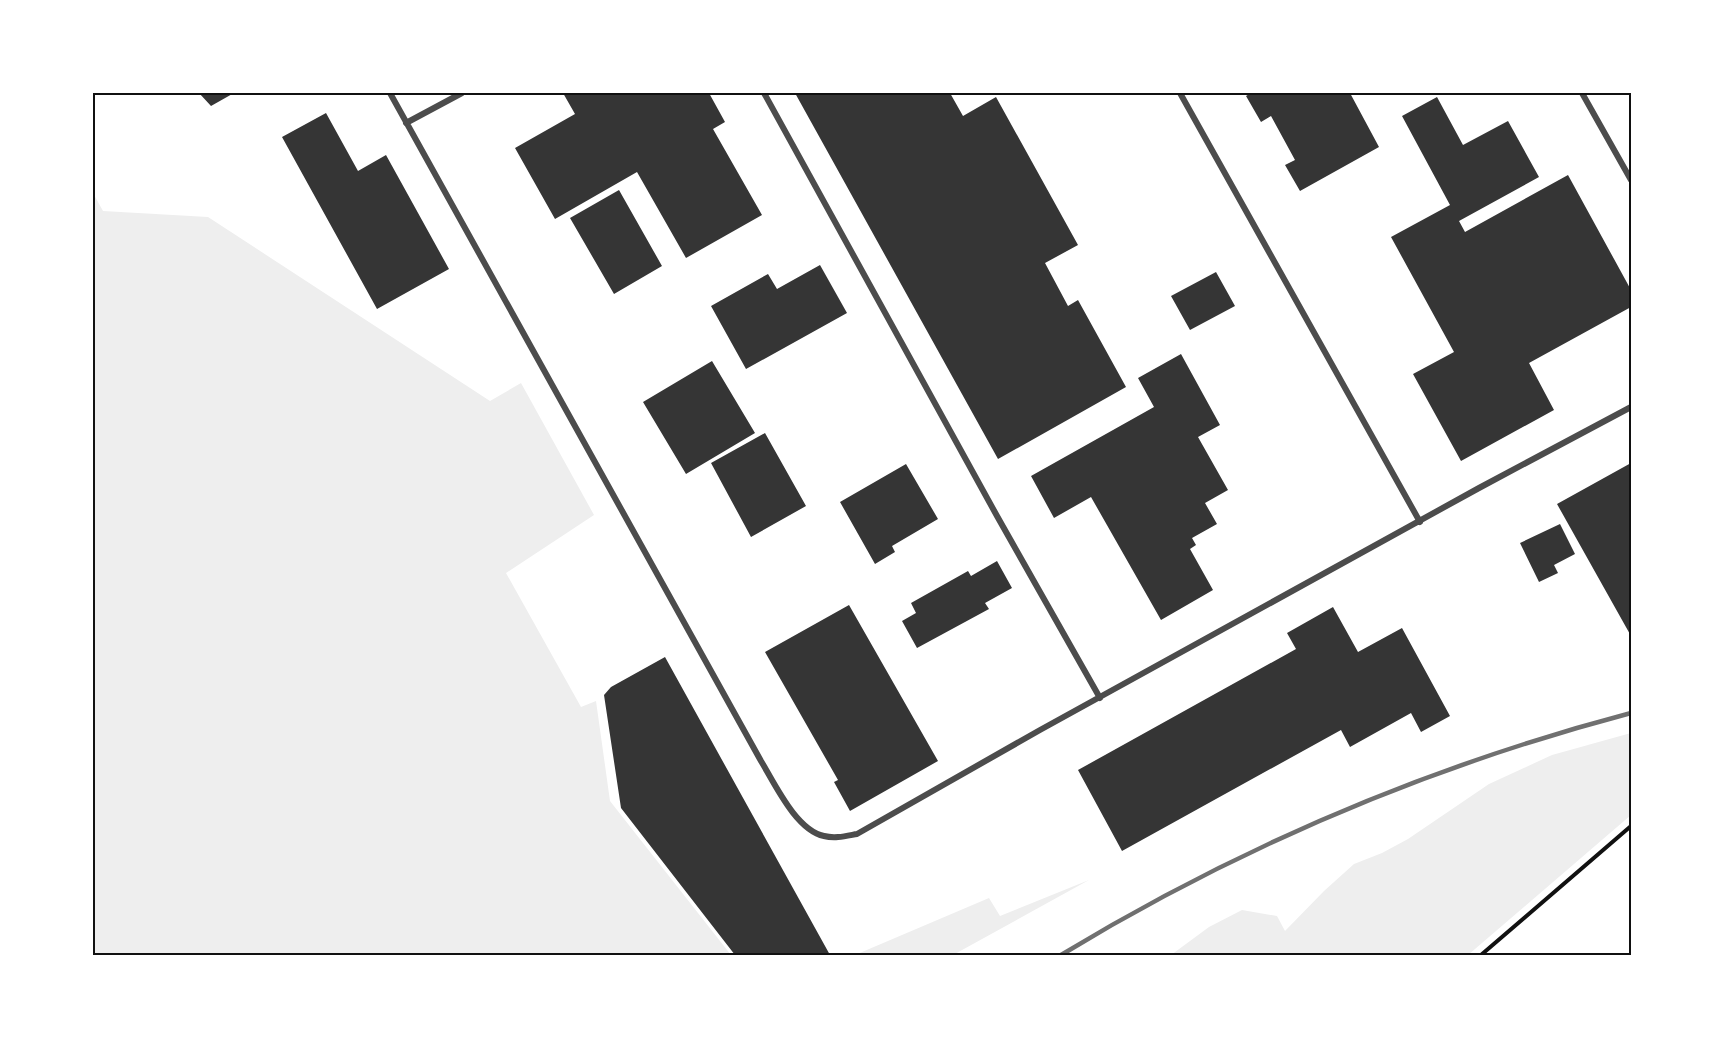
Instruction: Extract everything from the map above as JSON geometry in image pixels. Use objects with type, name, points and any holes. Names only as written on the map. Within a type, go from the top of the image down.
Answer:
[{"type":"street","points":[[390,93],[761,761],[789,808],[811,831],[824,836],[838,838],[857,834],[1040,730],[1479,488],[1631,407]]},
{"type":"street","points":[[406,123],[462,93]]},
{"type":"street","points":[[764,93],[1100,698]]},
{"type":"street","points":[[1180,93],[1420,522]]},
{"type":"street","points":[[1582,93],[1631,180]]},
{"type":"path","points":[[1481,955],[1631,826]]},
{"type":"shaded area","points":[[93,193],[103,211],[208,217],[490,401],[521,383],[594,515],[506,573],[581,707],[596,701],[610,801],[731,955],[93,955]]},
{"type":"shaded area","points":[[1631,733],[1631,815],[1468,955],[1171,955],[1209,927],[1242,910],[1277,916],[1285,931],[1354,864],[1408,839],[1489,784],[1552,755]]},
{"type":"shaded area","points":[[1089,880],[953,955],[855,955],[989,898],[1000,916]]},
{"type":"building","points":[[199,93],[234,93],[211,106]]},
{"type":"building","points":[[563,93],[709,93],[725,122],[713,129],[762,215],[686,258],[637,172],[555,219],[515,148],[575,114]]},
{"type":"building","points":[[795,93],[950,93],[963,116],[996,97],[1078,245],[1045,263],[1068,306],[1078,300],[1126,387],[998,459]]},
{"type":"building","points":[[1251,93],[1350,93],[1379,147],[1300,191],[1285,165],[1295,160],[1271,116],[1261,122],[1246,96]]},
{"type":"building","points":[[1437,97],[1463,145],[1508,121],[1539,177],[1459,221],[1465,232],[1568,175],[1631,290],[1631,307],[1529,363],[1554,410],[1461,461],[1413,374],[1454,352],[1391,237],[1450,205],[1402,116]]},
{"type":"building","points":[[326,113],[358,171],[386,155],[449,269],[377,309],[282,137]]},
{"type":"building","points":[[619,190],[662,266],[614,294],[570,218]]},
{"type":"building","points":[[820,265],[847,313],[746,369],[711,306],[768,274],[777,289]]},
{"type":"building","points":[[1216,272],[1235,306],[1190,330],[1171,296]]},
{"type":"building","points":[[1181,354],[1220,425],[1198,437],[1228,490],[1205,503],[1217,524],[1192,538],[1196,545],[1190,549],[1213,590],[1161,620],[1091,497],[1054,518],[1031,476],[1154,407],[1138,378]]},
{"type":"building","points":[[712,361],[755,433],[686,474],[643,402]]},
{"type":"building","points":[[765,433],[806,506],[751,537],[711,463]]},
{"type":"building","points":[[1631,463],[1631,636],[1557,504]]},
{"type":"building","points":[[906,464],[938,519],[892,546],[895,552],[875,564],[840,502]]},
{"type":"building","points":[[1560,524],[1575,554],[1554,565],[1558,573],[1539,582],[1520,543]]},
{"type":"building","points":[[997,561],[1012,588],[985,603],[989,609],[917,648],[902,621],[916,613],[911,603],[968,571],[971,576]]},
{"type":"building","points":[[849,605],[938,761],[850,811],[834,782],[838,780],[765,652]]},
{"type":"building","points":[[1333,607],[1358,652],[1402,628],[1450,716],[1421,732],[1411,713],[1350,747],[1341,730],[1122,851],[1078,770],[1296,649],[1287,633]]},
{"type":"building","points":[[665,657],[830,955],[735,955],[621,808],[604,695],[611,687]]},
{"type":"railway","points":[[1061,955],[1197,879],[1337,813],[1482,758],[1631,713]]}]
